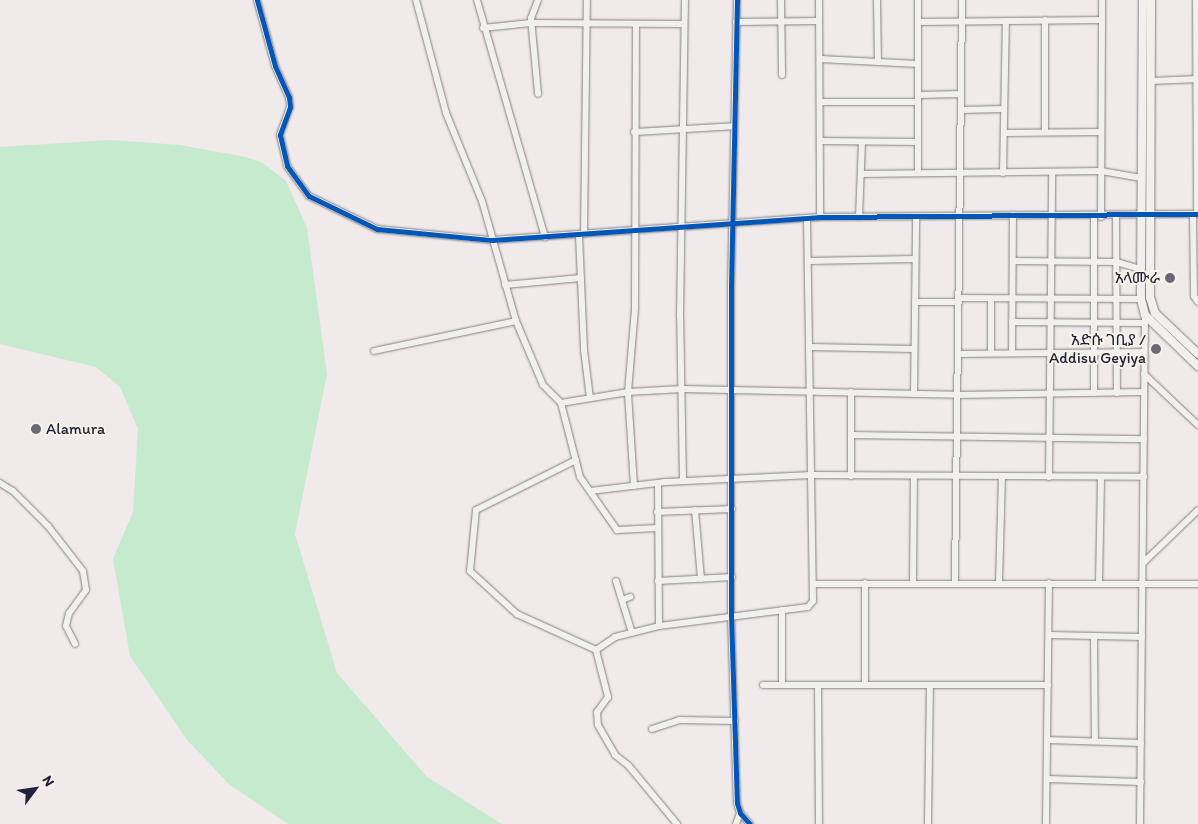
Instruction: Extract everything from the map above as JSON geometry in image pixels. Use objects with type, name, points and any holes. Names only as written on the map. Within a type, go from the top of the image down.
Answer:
[{"type":"main road","points":[[1143,0],[1141,299],[1145,319],[1198,366]]},
{"type":"main road","points":[[1151,0],[1152,306],[1198,354]]},
{"type":"street","points":[[256,0],[275,66],[289,97],[290,107],[280,135],[281,153],[303,190],[358,223],[377,229],[428,237],[492,240],[807,220],[820,217],[916,218],[960,215],[1116,217],[1196,214]]},
{"type":"street","points":[[416,0],[446,113],[482,201],[516,321],[543,386],[561,403],[576,460],[590,492],[617,530],[657,528]]},
{"type":"street","points":[[477,0],[483,28],[545,237]]},
{"type":"street","points":[[538,0],[531,23],[538,94]]},
{"type":"street","points":[[586,0],[582,278],[584,358],[590,398]]},
{"type":"street","points":[[682,481],[684,227],[682,129],[685,0]]},
{"type":"street","points":[[736,824],[740,814],[731,615],[733,478],[731,390],[737,0]]},
{"type":"street","points":[[781,0],[782,75]]},
{"type":"street","points":[[818,0],[820,217]]},
{"type":"street","points":[[876,0],[878,61]]},
{"type":"street","points":[[918,0],[918,94],[916,102],[918,171]]},
{"type":"street","points":[[955,583],[962,0]]},
{"type":"street","points":[[1094,393],[1095,262],[1101,171],[1102,0]]},
{"type":"street","points":[[1196,0],[1198,80],[1194,296],[1198,302]]},
{"type":"street","points":[[1045,20],[1045,132]]},
{"type":"street","points":[[918,22],[1102,20]]},
{"type":"street","points":[[1003,173],[1006,21]]},
{"type":"street","points":[[736,22],[819,22]]},
{"type":"street","points":[[483,28],[531,23],[684,24]]},
{"type":"street","points":[[634,486],[628,392],[634,335],[636,24]]},
{"type":"street","points":[[820,59],[918,64]]},
{"type":"street","points":[[1151,81],[1198,80]]},
{"type":"street","points":[[918,94],[961,94]]},
{"type":"street","points":[[820,102],[916,102]]},
{"type":"street","points":[[961,110],[1004,109]]},
{"type":"street","points":[[634,132],[734,126]]},
{"type":"street","points":[[1004,133],[1101,132]]},
{"type":"street","points":[[820,141],[916,142]]},
{"type":"street","points":[[859,217],[862,142]]},
{"type":"street","points":[[861,174],[918,171],[1052,174],[1101,171],[1141,178]]},
{"type":"street","points":[[1050,477],[1053,299],[1052,174]]},
{"type":"street","points":[[1012,353],[1013,215]]},
{"type":"street","points":[[1116,217],[1117,393]]},
{"type":"street","points":[[914,394],[916,218]]},
{"type":"street","points":[[596,650],[615,638],[659,626],[811,605],[814,584],[807,220]]},
{"type":"street","points":[[808,261],[915,260]]},
{"type":"street","points":[[1013,261],[1116,262],[1141,269]]},
{"type":"street","points":[[505,285],[582,278]]},
{"type":"street","points":[[991,298],[991,353]]},
{"type":"street","points":[[915,302],[991,298],[1141,299]]},
{"type":"street","points":[[1012,322],[1095,324],[1145,319],[1140,824]]},
{"type":"street","points":[[374,351],[516,321]]},
{"type":"street","points":[[810,347],[914,349]]},
{"type":"street","points":[[958,354],[1144,352]]},
{"type":"street","points":[[1144,374],[1198,425]]},
{"type":"street","points":[[561,403],[628,392],[682,389],[810,390],[957,395],[1144,392]]},
{"type":"street","points":[[851,392],[851,476]]},
{"type":"street","points":[[851,435],[1050,436],[1144,439]]},
{"type":"street","points":[[576,460],[476,510],[469,565],[473,576],[511,610],[596,650]]},
{"type":"street","points":[[590,492],[658,483],[733,478],[812,476],[1144,477]]},
{"type":"street","points":[[913,583],[914,476]]},
{"type":"street","points":[[999,583],[1002,477]]},
{"type":"street","points":[[1099,583],[1101,477]]},
{"type":"street","points":[[658,483],[659,626]]},
{"type":"street","points":[[0,484],[14,491],[48,526],[83,571],[86,590],[69,613],[66,626],[75,644]]},
{"type":"street","points":[[657,512],[732,509]]},
{"type":"street","points":[[695,510],[701,579]]},
{"type":"street","points":[[1143,563],[1198,510]]},
{"type":"street","points":[[658,581],[732,577]]},
{"type":"street","points":[[616,582],[632,633]]},
{"type":"street","points":[[865,583],[865,685]]},
{"type":"street","points":[[1046,824],[1049,583]]},
{"type":"street","points":[[814,584],[1198,584]]},
{"type":"street","points":[[622,600],[630,597]]},
{"type":"street","points":[[782,610],[782,685]]},
{"type":"street","points":[[1048,635],[1142,637]]},
{"type":"street","points":[[1094,636],[1094,741]]},
{"type":"street","points":[[596,650],[608,697],[597,712],[598,725],[615,755],[628,765],[677,824]]},
{"type":"street","points":[[763,685],[1048,685]]},
{"type":"street","points":[[818,685],[819,824]]},
{"type":"street","points":[[928,824],[930,685]]},
{"type":"street","points":[[652,728],[679,720],[735,721]]},
{"type":"street","points":[[1047,740],[1141,743]]},
{"type":"street","points":[[1047,779],[1141,782]]},
{"type":"street","points":[[740,814],[749,824],[759,824]]},
{"type":"green space","points":[[111,140],[180,145],[246,157],[263,163],[286,181],[307,228],[327,374],[295,534],[337,673],[427,777],[502,824],[288,824],[230,785],[187,740],[130,656],[113,559],[133,512],[138,429],[120,387],[96,367],[0,344],[0,147]]},
{"type":"cycle path","points":[[257,0],[275,66],[289,97],[290,107],[280,135],[287,166],[309,196],[377,229],[492,240],[820,217],[1198,214]]},
{"type":"cycle path","points":[[737,0],[731,286],[731,615],[737,803],[740,813],[750,824]]},
{"type":"place","name":"አላሙራ","points":[[1170,278]]},
{"type":"place","name":"አድሱ ገቢያ / Addisu Geyiya","points":[[1156,349]]},
{"type":"place","name":"Alamura","points":[[36,429]]}]
